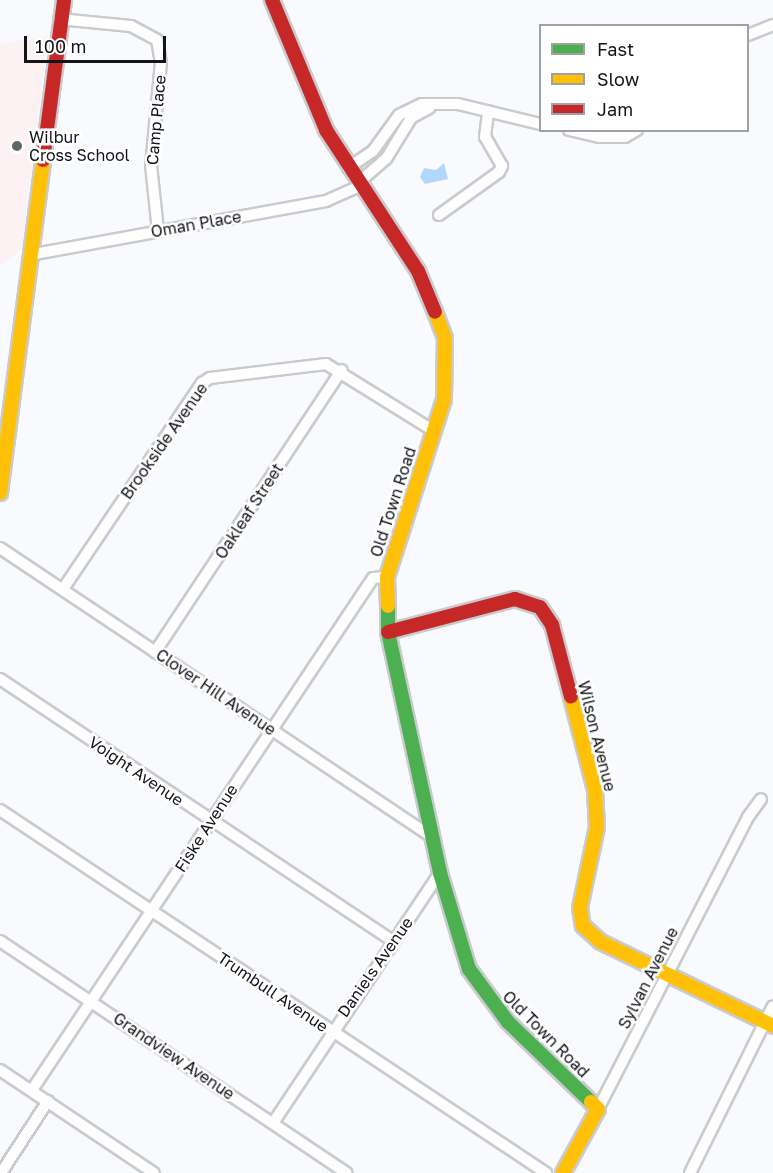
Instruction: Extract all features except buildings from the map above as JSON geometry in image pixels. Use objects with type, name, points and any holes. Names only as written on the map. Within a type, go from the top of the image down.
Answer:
[{"type":"main road","points":[[0,493],[2,455],[59,19],[64,0]]},
{"type":"main road","name":"Old Town Road","points":[[272,0],[326,130],[359,185],[418,271],[445,338],[447,386],[387,577],[388,632],[432,837],[461,949],[479,986],[508,1022],[598,1109]]},
{"type":"main road","name":"Wilson Avenue","points":[[388,632],[515,599],[531,601],[545,612],[597,803],[597,828],[580,917],[601,942],[769,1023]]},
{"type":"main road","name":"Sylvan Avenue","points":[[563,1173],[598,1109]]},
{"type":"street","name":"Camp Place","points":[[59,19],[131,26],[157,40],[161,62],[151,165],[158,231]]},
{"type":"street","points":[[749,34],[773,25]]},
{"type":"street","points":[[348,168],[365,158],[399,115],[413,108],[445,102],[539,124]]},
{"type":"street","name":"Oman Place","points":[[29,255],[326,201],[359,185],[386,159],[417,114],[437,107],[474,108]]},
{"type":"street","points":[[439,215],[499,172],[502,166],[485,137],[488,111]]},
{"type":"street","points":[[576,132],[599,138],[624,134]]},
{"type":"street","name":"Brookside Avenue","points":[[63,589],[202,383],[318,364],[342,370],[434,431]]},
{"type":"street","name":"Oakleaf Street","points":[[155,652],[342,370]]},
{"type":"street","name":"Clover Hill Avenue","points":[[0,548],[432,837]]},
{"type":"street","name":"Fiske Avenue","points":[[32,1090],[373,578],[387,577]]},
{"type":"street","name":"Voight Avenue","points":[[0,679],[393,940]]},
{"type":"street","name":"Sylvan Avenue","points":[[598,1109],[748,817],[761,799]]},
{"type":"street","name":"Trumbull Avenue","points":[[0,810],[546,1173]]},
{"type":"street","name":"Daniels Avenue","points":[[273,1123],[331,1031],[441,873]]},
{"type":"street","name":"Grandview Avenue","points":[[0,941],[91,999],[347,1173]]},
{"type":"street","points":[[690,1173],[769,1023],[773,1006]]},
{"type":"street","points":[[0,1070],[154,1173]]},
{"type":"street","points":[[1,1173],[48,1101]]},
{"type":"shaded area","name":"Wilbur Cross School","points":[[48,36],[22,249],[0,266],[0,44]]},
{"type":"water","points":[[444,163],[448,179],[425,184],[420,177],[424,168],[436,170]]},
{"type":"traffic: fast","points":[[388,606],[388,632],[440,873],[469,969],[508,1022],[591,1102]]},
{"type":"traffic: slow","points":[[0,493],[43,160]]},
{"type":"traffic: slow","points":[[388,606],[387,577],[444,399],[445,338],[435,312]]},
{"type":"traffic: slow","points":[[571,697],[595,790],[597,827],[580,908],[583,926],[601,942],[773,1026]]},
{"type":"traffic: slow","points":[[563,1173],[598,1109],[591,1102]]},
{"type":"traffic: jam","points":[[43,160],[64,0]]},
{"type":"traffic: jam","points":[[272,0],[326,130],[418,271],[435,312]]},
{"type":"traffic: jam","points":[[388,632],[515,599],[540,607],[552,625],[571,697]]},
{"type":"place","name":"Wilbur Cross School","points":[[17,146]]}]
